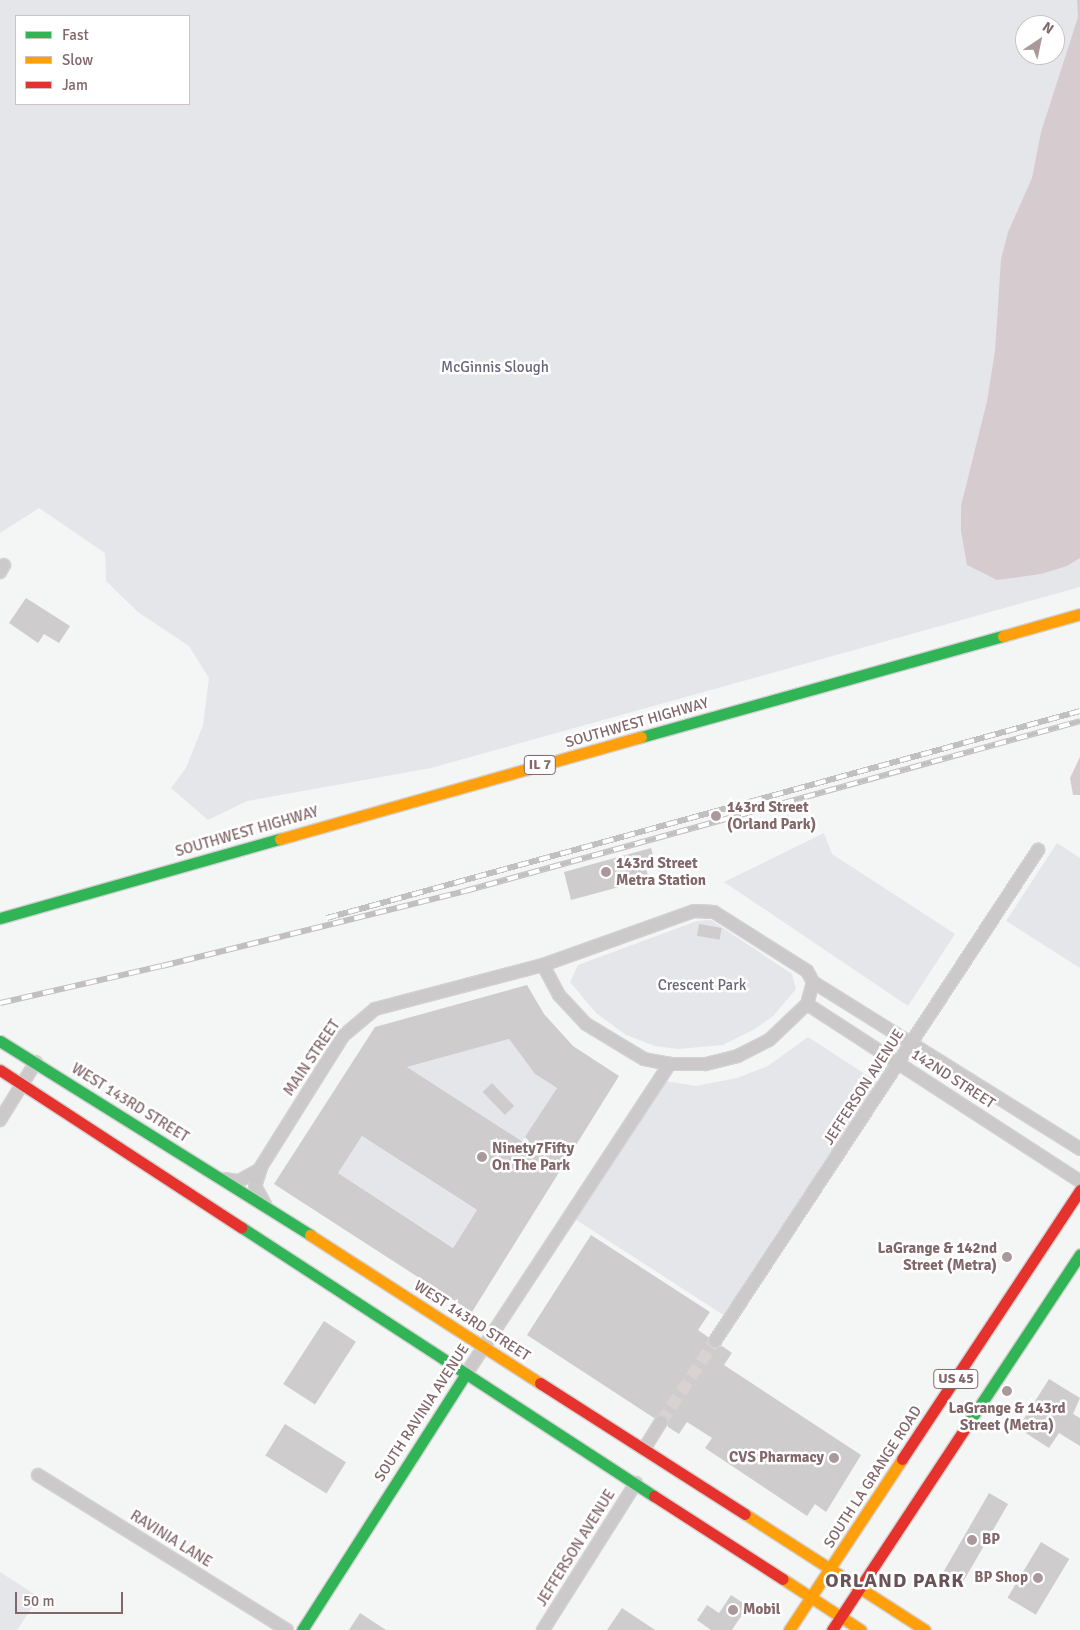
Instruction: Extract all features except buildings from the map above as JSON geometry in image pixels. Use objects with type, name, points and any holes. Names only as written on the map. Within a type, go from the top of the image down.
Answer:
[{"type":"main road","name":"SOUTHWEST HIGHWAY","points":[[0,918],[1080,614]]},
{"type":"main road","name":"WEST 143RD STREET","points":[[0,1041],[271,1209],[484,1347],[861,1586],[926,1630]]},
{"type":"main road","points":[[0,1070],[861,1630]]},
{"type":"main road","name":"SOUTH LA GRANGE ROAD","points":[[789,1630],[832,1568],[1080,1190]]},
{"type":"main road","name":"US 45","points":[[832,1630],[1080,1254]]},
{"type":"main road","name":"SOUTH RAVINIA AVENUE","points":[[302,1630],[466,1374]]},
{"type":"street","name":"JEFFERSON AVENUE","points":[[715,1342],[1038,850]]},
{"type":"street","name":"MAIN STREET","points":[[223,1179],[248,1178],[262,1165],[344,1036],[358,1020],[375,1009],[543,964],[694,911],[714,912],[807,971],[813,982]]},
{"type":"street","points":[[543,964],[559,995],[586,1024],[644,1059],[670,1064],[705,1064],[738,1056],[769,1040],[808,1004],[813,982]]},
{"type":"street","name":"142ND STREET","points":[[813,982],[1080,1148]]},
{"type":"street","name":"142ND STREET","points":[[808,1004],[1080,1181]]},
{"type":"street","points":[[0,1120],[36,1062]]},
{"type":"street","name":"SOUTH RAVINIA AVENUE","points":[[466,1374],[670,1064]]},
{"type":"street","points":[[262,1165],[255,1186],[260,1197],[271,1209]]},
{"type":"street","points":[[644,1449],[661,1422]]},
{"type":"street","name":"RAVINIA LANE","points":[[38,1475],[287,1630]]},
{"type":"street","name":"JEFFERSON AVENUE","points":[[543,1630],[636,1483]]},
{"type":"green space","name":"McGinnis Slough","points":[[0,0],[1080,0],[1080,587],[431,768],[247,801],[208,820],[171,788],[186,768],[203,725],[209,678],[189,646],[138,612],[106,581],[105,553],[39,508],[0,533]]},
{"type":"green space","points":[[824,833],[832,854],[955,934],[908,1006],[724,882]]},
{"type":"green space","points":[[1057,843],[1080,858],[1080,968],[1006,921]]},
{"type":"green space","name":"Crescent Park","points":[[711,920],[792,974],[796,989],[773,1016],[753,1030],[723,1045],[678,1049],[655,1046],[626,1035],[596,1013],[570,982],[578,965],[697,921]]},
{"type":"green space","points":[[808,1037],[882,1085],[728,1318],[575,1219],[665,1081],[696,1086],[737,1078],[768,1066]]},
{"type":"green space","points":[[509,1039],[535,1074],[557,1088],[522,1142],[407,1067]]},
{"type":"green space","points":[[362,1136],[477,1211],[453,1248],[338,1173]]},
{"type":"green space","points":[[0,1572],[39,1597],[17,1630],[0,1630]]},
{"type":"shaded area","points":[[1077,0],[1080,0],[1080,558],[1067,566],[1041,574],[997,580],[967,565],[961,531],[961,506],[987,401],[995,351],[1001,259],[1008,232],[1032,178],[1041,132],[1063,65],[1065,65],[1065,57],[1078,17]]},
{"type":"shaded area","points":[[1080,757],[1080,795],[1073,795],[1070,778]]},
{"type":"tunnel","points":[[661,1422],[715,1341]]},
{"type":"railway","points":[[327,918],[1080,711]]},
{"type":"railway","points":[[0,1003],[162,966],[465,891],[1080,721]]},
{"type":"traffic: fast","points":[[641,737],[1003,636]]},
{"type":"traffic: fast","points":[[0,918],[280,839]]},
{"type":"traffic: fast","points":[[0,1041],[310,1235]]},
{"type":"traffic: fast","points":[[241,1227],[654,1496]]},
{"type":"traffic: fast","points":[[969,1422],[1080,1254]]},
{"type":"traffic: fast","points":[[302,1630],[466,1374]]},
{"type":"traffic: slow","points":[[1003,636],[1080,614]]},
{"type":"traffic: slow","points":[[280,839],[641,737]]},
{"type":"traffic: slow","points":[[310,1235],[540,1383]]},
{"type":"traffic: slow","points":[[789,1630],[902,1459]]},
{"type":"traffic: slow","points":[[745,1514],[925,1630]]},
{"type":"traffic: slow","points":[[783,1579],[861,1630]]},
{"type":"traffic: jam","points":[[0,1070],[241,1227]]},
{"type":"traffic: jam","points":[[902,1459],[1080,1190]]},
{"type":"traffic: jam","points":[[540,1383],[745,1514]]},
{"type":"traffic: jam","points":[[832,1630],[969,1422]]},
{"type":"traffic: jam","points":[[654,1496],[783,1579]]},
{"type":"place","name":"143rd Street (Orland Park)","points":[[716,816]]},
{"type":"place","name":"143rd Street Metra Station","points":[[606,872]]},
{"type":"place","name":"Ninety7Fifty On The Park","points":[[482,1157]]},
{"type":"place","name":"LaGrange & 142nd Street (Metra)","points":[[1007,1257]]},
{"type":"place","name":"LaGrange & 143rd Street (Metra)","points":[[1007,1391]]},
{"type":"place","name":"CVS Pharmacy","points":[[834,1458]]},
{"type":"place","name":"BP","points":[[972,1540]]},
{"type":"place","name":"BP Shop","points":[[1038,1578]]},
{"type":"place","name":"Mobil","points":[[733,1610]]},
{"type":"district","name":"ORLAND PARK","points":[[895,1580]]}]
